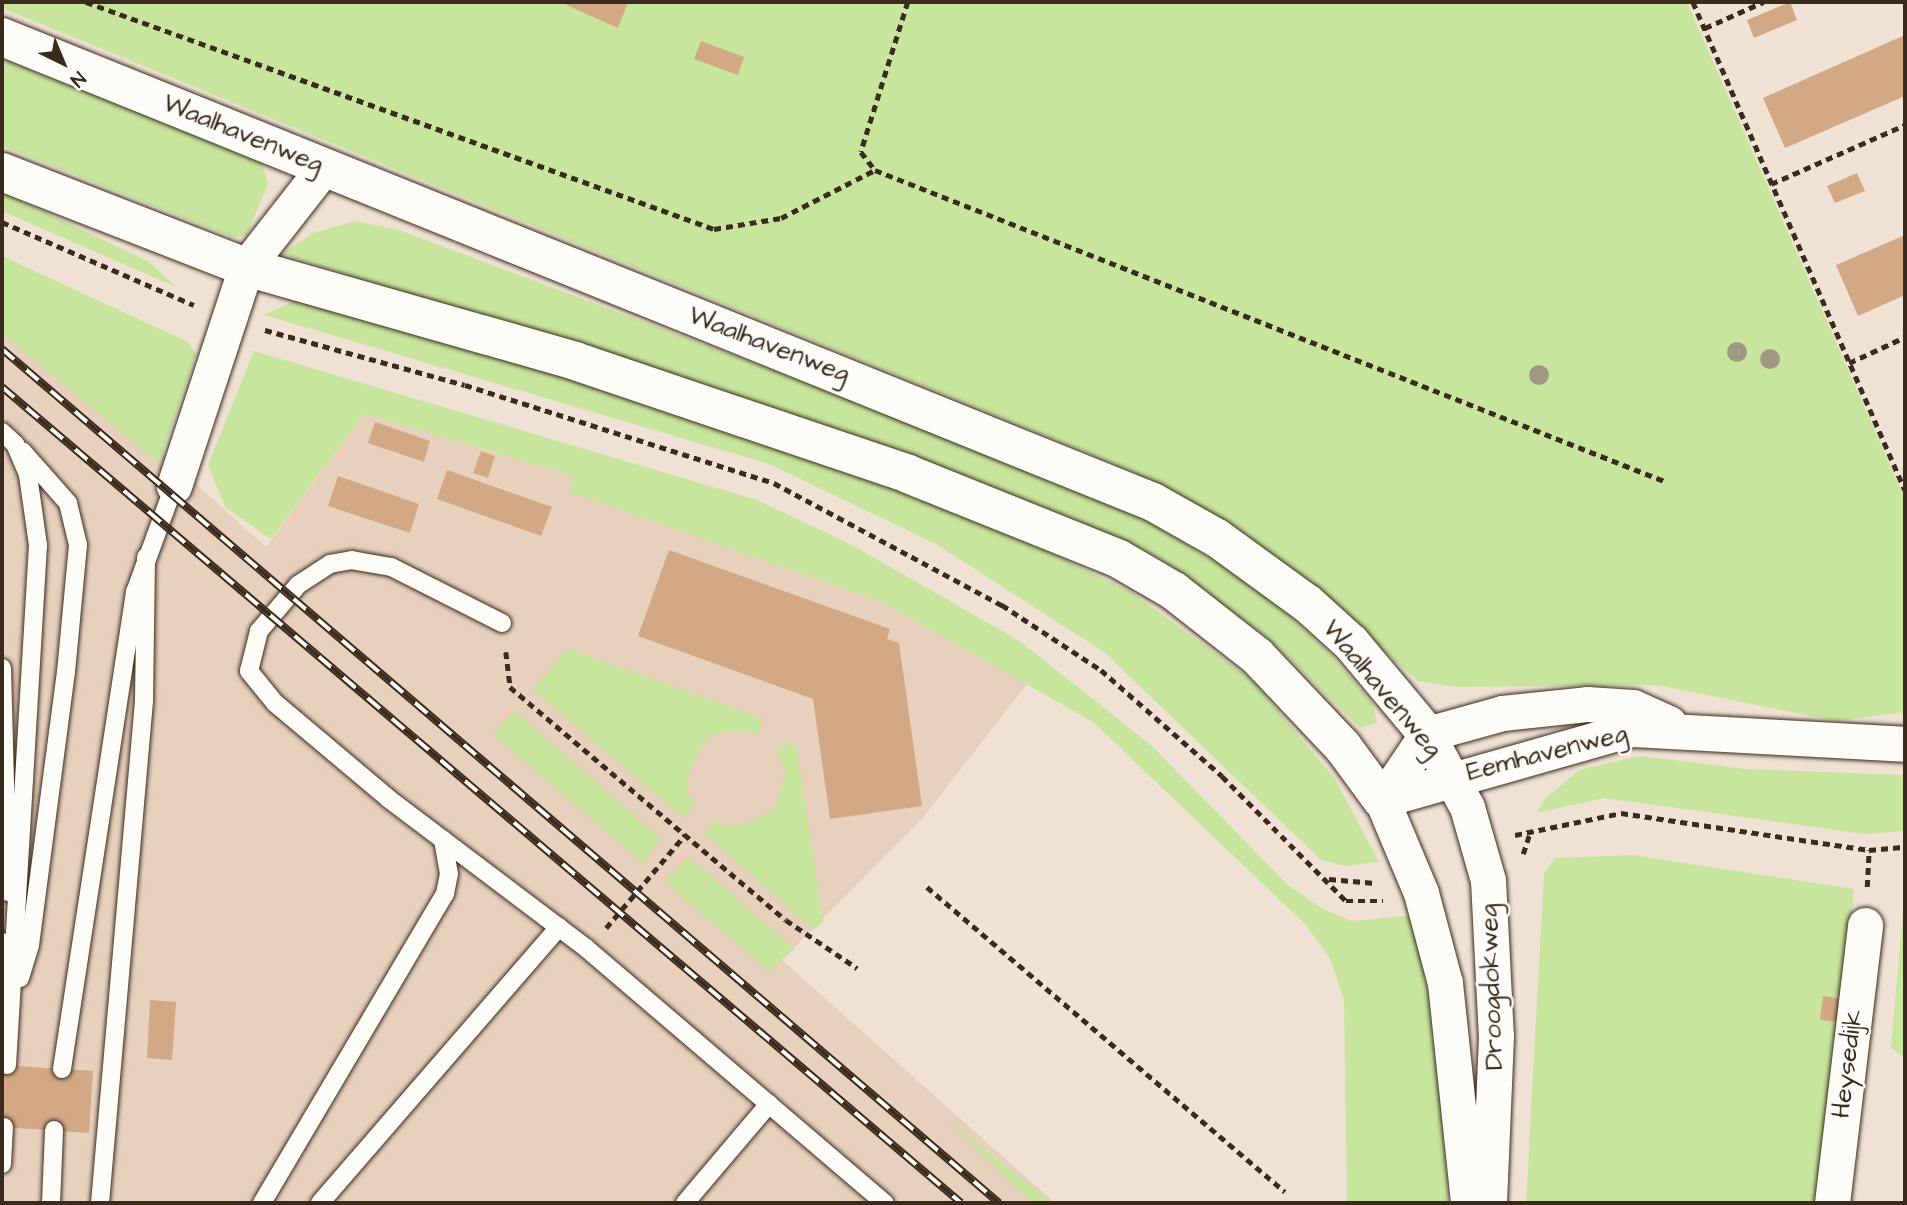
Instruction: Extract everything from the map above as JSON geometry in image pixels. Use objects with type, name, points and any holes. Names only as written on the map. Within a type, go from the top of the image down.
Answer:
[{"type":"street","name":"Waalhavenweg","points":[[2,37],[1153,502],[1217,538],[1308,604],[1351,643],[1427,734],[1453,776]]},
{"type":"street","points":[[174,486],[246,267],[324,167]]},
{"type":"street","points":[[2,172],[246,267],[575,361],[908,474],[1119,559],[1174,591],[1257,656],[1343,747],[1382,800],[1427,734]]},
{"type":"street","name":"Eemhavenweg","points":[[1427,734],[1502,713],[1587,704],[1633,706],[1679,728]]},
{"type":"street","name":"Eemhavenweg","points":[[1382,800],[1453,776],[1499,770],[1632,729],[1679,728],[1763,740],[1905,744]]},
{"type":"street","name":"Droogdokweg","points":[[1453,776],[1479,844],[1488,880],[1496,1036],[1489,1203]]},
{"type":"street","name":"Droogdokweg","points":[[1382,800],[1411,872],[1445,983],[1468,1203]]},
{"type":"street","name":"Heysedijk","points":[[1832,1203],[1865,925]]},
{"type":"lane","points":[[8,438],[68,503],[78,545],[30,945],[11,1011]]},
{"type":"lane","points":[[7,1065],[38,545],[34,496],[8,438]]},
{"type":"lane","points":[[62,1069],[116,699],[146,557],[174,486]]},
{"type":"lane","points":[[100,1203],[144,701],[146,557]]},
{"type":"lane","points":[[502,623],[391,567],[352,560],[330,564],[298,585],[259,631],[250,657],[249,671],[275,703],[443,840],[559,927],[885,1203]]},
{"type":"lane","points":[[2,668],[11,1011]]},
{"type":"lane","points":[[262,1203],[445,894],[449,874],[443,840]]},
{"type":"lane","points":[[320,1203],[559,927]]},
{"type":"lane","points":[[2,942],[11,1011]]},
{"type":"lane","points":[[685,1203],[769,1104]]},
{"type":"lane","points":[[2,1164],[4,1127]]},
{"type":"lane","points":[[51,1203],[54,1130]]},
{"type":"path","points":[[86,2],[714,229],[781,218],[875,170]]},
{"type":"path","points":[[908,2],[861,152],[875,170],[1664,481]]},
{"type":"path","points":[[1693,2],[1905,490]]},
{"type":"path","points":[[1705,28],[1763,2]]},
{"type":"path","points":[[1771,184],[1905,125]]},
{"type":"path","points":[[2,222],[227,320],[465,385],[774,483],[1002,605],[1101,670],[1328,879],[1381,883],[1411,872]]},
{"type":"path","points":[[1849,363],[1905,337]]},
{"type":"path","points":[[502,623],[510,687],[786,920],[857,968]]},
{"type":"path","points":[[1479,844],[1621,813],[1869,850],[1905,847]]},
{"type":"path","points":[[927,887],[1285,1192]]},
{"type":"shaded area","points":[[2,310],[266,547],[364,414],[574,476],[571,492],[882,602],[1027,684],[921,820],[782,960],[1055,1203],[2,1203]]},
{"type":"green space","points":[[2,2],[1687,2],[1905,499],[1905,712],[1836,721],[1658,685],[1456,687],[1418,681],[1313,588],[1200,508],[1127,469],[2,8]]},
{"type":"green space","points":[[2,59],[262,162],[268,184],[247,234],[235,238],[2,146]]},
{"type":"green space","points":[[2,192],[148,261],[176,287],[2,211]]},
{"type":"green space","points":[[355,221],[399,230],[1100,493],[1262,589],[1331,655],[1373,704],[1377,723],[1360,728],[1268,638],[1156,556],[1068,516],[634,365],[282,254],[313,233]]},
{"type":"green space","points":[[2,256],[188,342],[196,354],[159,463],[2,333]]},
{"type":"green space","points":[[296,300],[706,418],[1008,532],[1131,592],[1251,679],[1335,779],[1379,862],[1346,866],[1321,860],[1104,652],[936,544],[769,464],[264,315]]},
{"type":"green space","points":[[254,351],[757,500],[852,545],[1021,642],[1152,746],[1288,885],[1321,908],[1351,921],[1407,916],[1415,927],[1437,1038],[1449,1203],[1347,1203],[1344,1000],[1330,958],[1306,925],[1093,722],[882,602],[570,492],[574,476],[364,414],[271,539],[225,507],[208,465]]},
{"type":"green space","points":[[568,649],[762,718],[758,735],[734,730],[715,734],[702,745],[687,775],[687,792],[695,804],[684,818],[533,689]]},
{"type":"green space","points":[[514,711],[661,839],[643,863],[493,734]]},
{"type":"green space","points":[[796,743],[823,922],[814,930],[704,833],[715,819],[721,825],[741,826],[774,810],[786,771],[775,749]]},
{"type":"green space","points":[[1640,756],[1745,769],[1905,775],[1905,831],[1865,834],[1604,798],[1537,813],[1544,800],[1579,770]]},
{"type":"green space","points":[[1632,855],[1854,889],[1841,1046],[1815,1203],[1526,1203],[1544,873],[1555,858]]},
{"type":"green space","points":[[689,857],[794,949],[769,971],[665,882]]},
{"type":"green space","points":[[1905,890],[1905,1058],[1891,1048]]},
{"type":"green space","points":[[947,1120],[1052,1203],[1033,1203]]},
{"type":"building","points":[[560,2],[628,2],[618,28]]},
{"type":"building","points":[[1790,2],[1797,20],[1754,38],[1747,20]]},
{"type":"building","points":[[1905,35],[1905,96],[1785,148],[1763,98]]},
{"type":"building","points":[[701,41],[744,57],[738,75],[694,59]]},
{"type":"building","points":[[1857,173],[1865,191],[1835,203],[1827,186]]},
{"type":"building","points":[[1905,235],[1905,295],[1858,316],[1836,265]]},
{"type":"building","points":[[375,422],[430,441],[424,462],[368,443]]},
{"type":"building","points":[[481,451],[495,456],[488,478],[473,473]]},
{"type":"building","points":[[447,470],[552,507],[541,536],[437,499]]},
{"type":"building","points":[[338,476],[419,504],[410,533],[328,506]]},
{"type":"building","points":[[669,550],[890,629],[887,639],[899,643],[922,806],[830,819],[813,699],[638,636]]},
{"type":"building","points":[[1823,996],[1842,999],[1839,1022],[1820,1020]]},
{"type":"building","points":[[150,1000],[176,1002],[172,1060],[147,1058]]},
{"type":"building","points":[[2,1065],[93,1071],[89,1133],[2,1127]]},
{"type":"railway","points":[[2,349],[999,1203]]},
{"type":"railway","points":[[2,387],[961,1203]]}]
